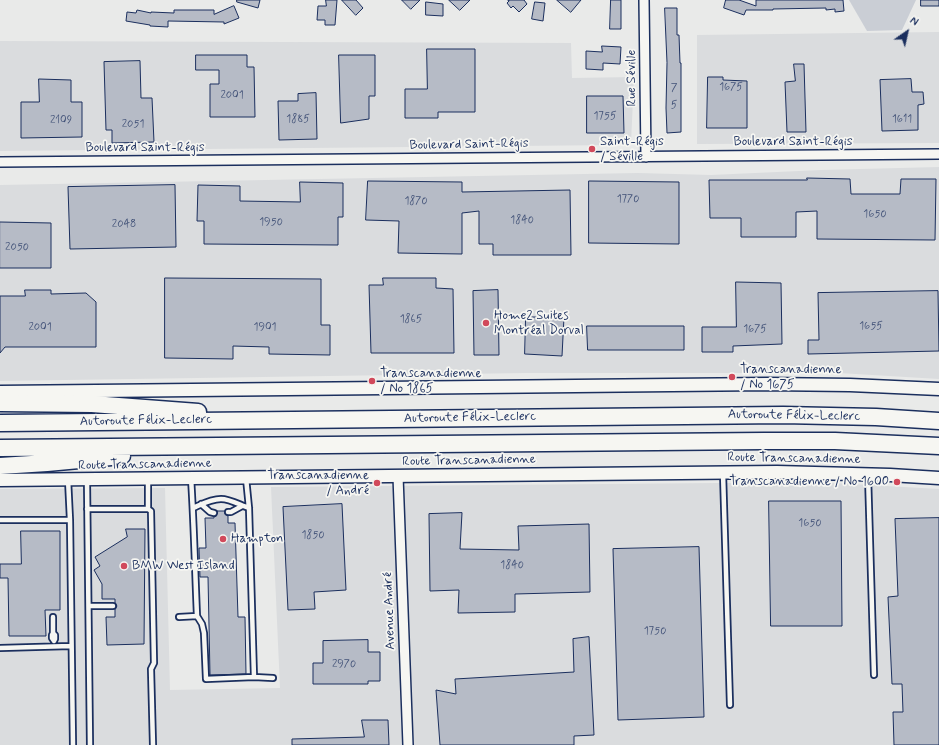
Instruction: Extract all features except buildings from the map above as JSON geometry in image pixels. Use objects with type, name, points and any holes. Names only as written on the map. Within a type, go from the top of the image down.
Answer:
[{"type":"highway","points":[[0,403],[92,404],[311,420]]},
{"type":"highway","name":"Autoroute Félix-Leclerc","points":[[0,423],[783,415],[876,417],[939,421]]},
{"type":"highway","name":"Autoroute Félix-Leclerc","points":[[0,448],[764,441],[848,442],[939,446]]},
{"type":"highway","points":[[0,466],[237,446]]},
{"type":"main road","points":[[0,392],[760,384],[850,385],[939,389]]},
{"type":"main road","name":"Route Transcanadienne","points":[[0,480],[723,472],[805,472],[939,478]]},
{"type":"street","name":"Rue Séville","points":[[644,0],[646,157]]},
{"type":"street","name":"Boulevard Saint-Régis","points":[[0,162],[939,154]]},
{"type":"street","name":"Avenue André","points":[[398,476],[408,745]]},
{"type":"lane","points":[[723,472],[730,705]]},
{"type":"lane","points":[[868,474],[874,676]]},
{"type":"lane","points":[[148,478],[148,509],[151,511],[152,526],[154,663],[151,669],[152,745]]},
{"type":"lane","points":[[191,478],[197,616],[202,624],[204,633],[206,679],[254,677],[273,678]]},
{"type":"lane","points":[[246,478],[249,508],[254,677]]},
{"type":"lane","points":[[68,479],[70,520],[73,745]]},
{"type":"lane","points":[[86,479],[90,745]]},
{"type":"lane","points":[[193,508],[209,501],[221,499],[249,508]]},
{"type":"lane","points":[[201,504],[210,512],[214,513]]},
{"type":"lane","points":[[228,512],[242,506]]},
{"type":"lane","points":[[87,510],[148,509]]},
{"type":"lane","points":[[0,520],[70,520]]},
{"type":"lane","points":[[89,606],[113,606]]},
{"type":"lane","points":[[179,617],[197,616]]},
{"type":"lane","points":[[53,617],[54,633],[56,635],[54,647]]},
{"type":"lane","points":[[0,648],[71,646]]},
{"type":"shaded area","points":[[849,0],[916,0],[902,30],[867,31]]},
{"type":"shaded area","points":[[939,32],[939,143],[697,144],[697,35]]},
{"type":"shaded area","points":[[0,41],[571,43],[572,78],[634,77],[631,143],[617,145],[0,151]]},
{"type":"shaded area","points":[[939,167],[939,379],[839,373],[526,373],[0,381],[0,185],[638,173],[711,175]]},
{"type":"shaded area","points":[[834,483],[939,489],[939,745],[0,745],[0,489],[165,488],[170,690],[280,688],[271,487]]},
{"type":"place","name":"Saint-Régis / Séville","points":[[592,149]]},
{"type":"place","name":"Home2 Suites Montréal Dorval","points":[[486,323]]},
{"type":"place","name":"Transcanadienne / No 1675","points":[[732,377]]},
{"type":"place","name":"Transcanadienne / No 1865","points":[[372,381]]},
{"type":"place","name":"Transcanadienne / No 1600","points":[[897,482]]},
{"type":"place","name":"Transcanadienne / André","points":[[377,483]]},
{"type":"place","name":"Hampton","points":[[223,539]]},
{"type":"place","name":"BMW West Island","points":[[124,566]]}]
